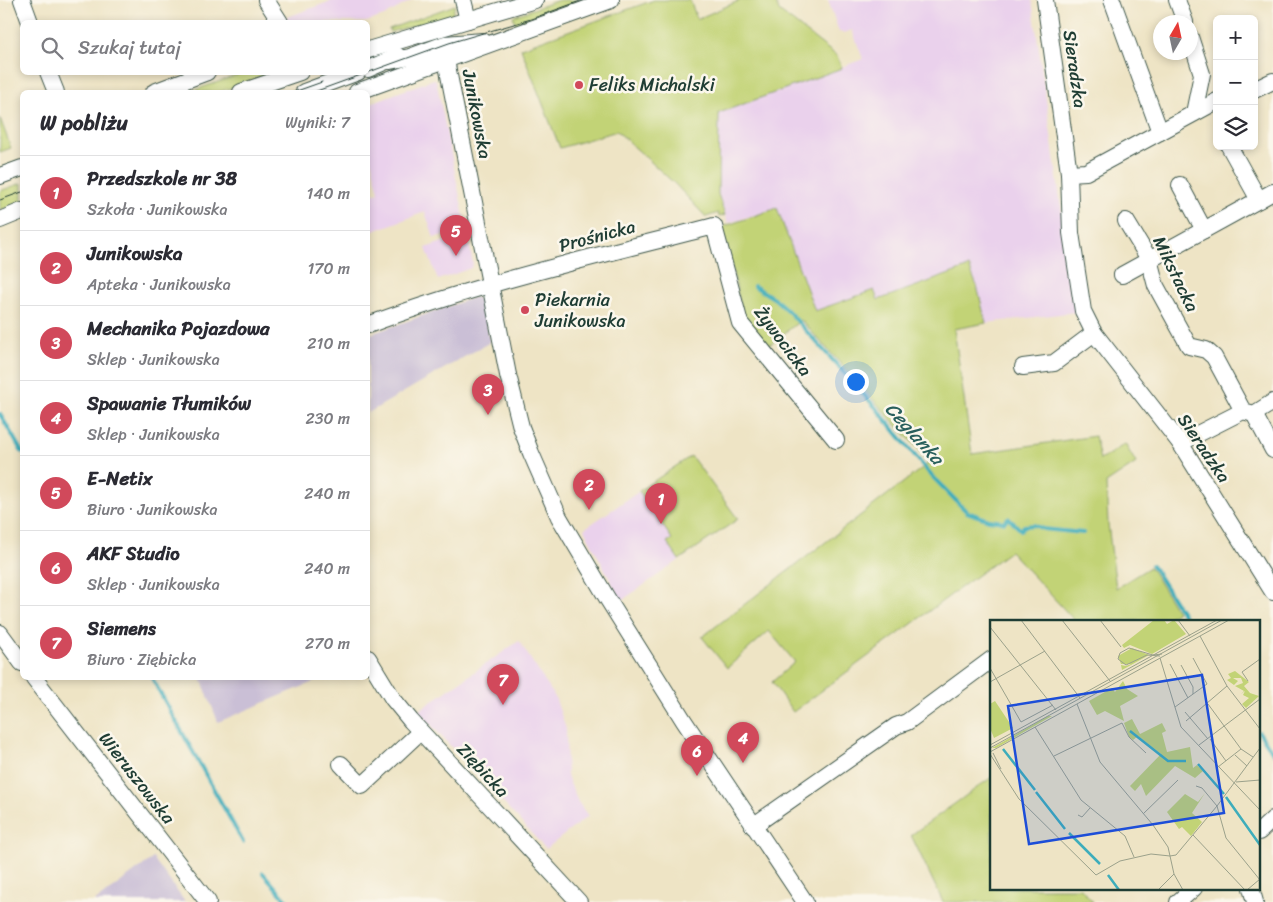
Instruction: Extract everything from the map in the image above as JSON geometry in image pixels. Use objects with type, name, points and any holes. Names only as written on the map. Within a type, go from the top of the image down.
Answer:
[{"type":"street","points":[[22,0],[29,20]]},
{"type":"street","points":[[266,0],[279,20]]},
{"type":"street","points":[[464,0],[468,20]]},
{"type":"street","points":[[370,49],[535,0]]},
{"type":"street","points":[[363,90],[612,0]]},
{"type":"street","name":"Sieradzka","points":[[1045,0],[1069,174],[1072,233],[1083,311],[1094,333],[1180,443],[1273,592]]},
{"type":"street","points":[[1112,0],[1160,132]]},
{"type":"street","points":[[1177,0],[1182,15]]},
{"type":"street","points":[[370,68],[390,60],[426,34],[437,29]]},
{"type":"street","points":[[390,60],[410,57],[450,43],[508,38]]},
{"type":"street","name":"Junikowska","points":[[446,60],[508,375],[521,428],[559,517],[674,706],[805,902]]},
{"type":"street","points":[[1194,113],[1202,74],[1197,60]]},
{"type":"street","points":[[49,75],[55,90]]},
{"type":"street","points":[[159,90],[199,75]]},
{"type":"street","points":[[248,90],[291,75]]},
{"type":"street","points":[[309,90],[350,75]]},
{"type":"street","points":[[1258,88],[1273,81]]},
{"type":"street","points":[[1069,174],[1086,172],[1213,104]]},
{"type":"street","points":[[1122,275],[1266,196],[1232,150]]},
{"type":"street","points":[[0,176],[20,169]]},
{"type":"street","points":[[1180,185],[1204,230]]},
{"type":"street","points":[[0,220],[20,215]]},
{"type":"street","name":"Mikstacka","points":[[1126,221],[1149,259],[1156,286],[1189,346],[1206,350],[1214,357],[1273,450]]},
{"type":"street","name":"Prośnicka","points":[[370,324],[430,302],[490,284],[714,226]]},
{"type":"street","name":"Żywocicka","points":[[714,226],[740,323],[836,440]]},
{"type":"street","points":[[1023,367],[1054,363],[1094,333]]},
{"type":"street","points":[[1180,443],[1273,402]]},
{"type":"street","points":[[0,634],[20,660]]},
{"type":"street","points":[[754,826],[896,726],[907,722],[990,660]]},
{"type":"street","name":"Ziębicka","points":[[370,661],[393,699],[420,732],[579,902]]},
{"type":"street","name":"Wieruszowska","points":[[36,680],[208,902]]},
{"type":"street","points":[[341,764],[362,786],[420,732]]},
{"type":"street","points":[[1260,831],[1273,819]]},
{"type":"street","points":[[1178,902],[1192,890]]},
{"type":"shaded area","points":[[334,0],[412,0],[384,16],[370,21],[286,20],[285,18]]},
{"type":"shaded area","points":[[828,0],[1032,0],[1076,312],[986,323],[977,286],[969,267],[878,300],[874,290],[815,311],[777,208],[728,223],[718,194],[719,113],[863,59],[852,30],[844,33],[839,32]]},
{"type":"shaded area","points":[[434,79],[436,80],[466,227],[434,238],[425,212],[370,232],[370,195],[379,192],[370,157],[370,103]]},
{"type":"shaded area","points":[[467,233],[473,264],[471,268],[438,280],[426,248]]},
{"type":"shaded area","points":[[475,297],[483,301],[490,342],[370,412],[370,334]]},
{"type":"shaded area","points":[[691,456],[738,519],[621,601],[584,529]]},
{"type":"shaded area","points":[[519,641],[555,697],[566,729],[567,776],[578,802],[588,816],[546,849],[418,711]]},
{"type":"shaded area","points":[[202,680],[318,680],[218,722]]},
{"type":"shaded area","points":[[153,858],[185,902],[94,902],[141,867]]},
{"type":"green space","points":[[559,0],[587,0],[516,25],[513,16]]},
{"type":"green space","points":[[654,0],[690,0],[697,19],[741,0],[775,0],[779,11],[837,56],[842,68],[719,113],[718,194],[725,215],[719,217],[718,213],[706,217],[675,184],[617,131],[560,148],[521,48]]},
{"type":"green space","points":[[455,5],[453,13],[447,18],[390,32],[389,29]]},
{"type":"green space","points":[[238,75],[271,75],[225,90],[195,90]]},
{"type":"green space","points":[[0,118],[11,148],[0,152]]},
{"type":"green space","points":[[20,184],[20,203],[0,210],[0,191]]},
{"type":"green space","points":[[777,208],[815,311],[874,290],[878,300],[969,267],[977,286],[986,323],[954,329],[972,454],[1095,436],[1100,460],[1125,444],[1136,463],[1106,483],[1108,524],[1116,588],[1150,567],[1177,611],[1165,620],[1074,620],[1010,551],[793,712],[772,682],[795,662],[769,631],[727,668],[702,637],[930,462],[801,320],[767,347],[744,319],[722,227]]},
{"type":"green space","points":[[691,456],[738,519],[679,560],[667,542],[672,539],[639,491]]},
{"type":"green space","points":[[990,778],[990,890],[1083,890],[1093,902],[943,902],[911,835]]},
{"type":"waterway","name":"Ceglanka","points":[[754,286],[775,299],[789,312],[877,409],[929,473],[967,512],[989,520],[1004,522],[1008,518],[1021,530],[1024,526],[1034,525],[1043,529],[1083,533]]},
{"type":"waterway","points":[[0,414],[20,449]]},
{"type":"waterway","name":"Ceglanka","points":[[1152,565],[1186,620]]},
{"type":"waterway","points":[[153,680],[243,842]]},
{"type":"waterway","name":"Ceglanka","points":[[1260,734],[1273,753]]},
{"type":"waterway","points":[[263,873],[288,902]]},
{"type":"tram line","points":[[370,72],[449,43],[531,19],[583,0]]},
{"type":"tram line","points":[[320,90],[361,75]]},
{"type":"tram line","points":[[300,90],[322,82]]},
{"type":"tram line","points":[[0,200],[20,193]]},
{"type":"place","name":"Feliks Michalski","points":[[579,85]]},
{"type":"place","name":"E-Netix","points":[[456,256]]},
{"type":"place","name":"Piekarnia Junikowska","points":[[525,310]]},
{"type":"place","name":"Mechanika Pojazdowa","points":[[488,415]]},
{"type":"place","name":"Junikowska","points":[[589,510]]},
{"type":"place","name":"Przedszkole nr 38","points":[[661,524]]},
{"type":"place","name":"Siemens","points":[[503,705]]},
{"type":"place","name":"Spawanie Tłumików","points":[[743,763]]},
{"type":"place","name":"AKF Studio","points":[[697,776]]}]
